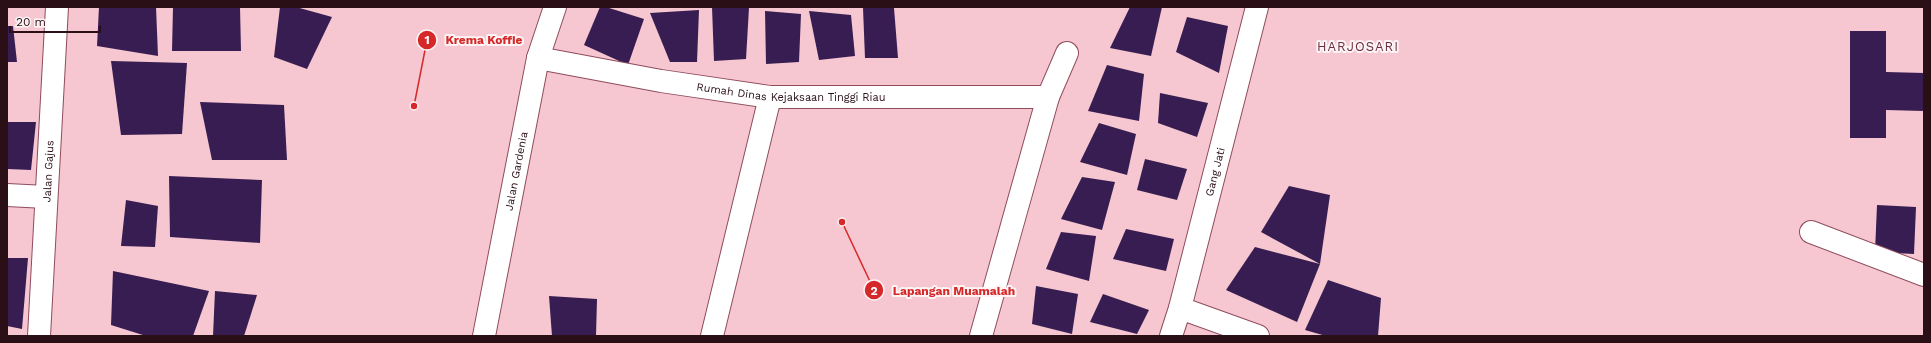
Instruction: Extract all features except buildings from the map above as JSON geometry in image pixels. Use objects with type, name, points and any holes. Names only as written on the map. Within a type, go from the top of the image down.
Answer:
[{"type":"street","name":"Jalan Gajus","points":[[39,336],[57,7]]},
{"type":"street","name":"Jalan Gardenia","points":[[484,336],[538,58],[554,7]]},
{"type":"street","name":"Gang Jati","points":[[1171,336],[1180,308],[1257,7]]},
{"type":"street","points":[[981,336],[1048,97],[1067,53]]},
{"type":"street","name":"Rumah Dinas Kejaksaan Tinggi Riau","points":[[538,58],[662,81],[770,97],[1048,97]]},
{"type":"street","points":[[712,336],[770,97]]},
{"type":"street","points":[[7,195],[46,197]]},
{"type":"street","points":[[1811,232],[1924,275]]},
{"type":"street","points":[[1180,308],[1258,336]]},
{"type":"place","name":"Krema Koffie","points":[[414,106]]},
{"type":"place","name":"Lapangan Muamalah","points":[[842,222]]},
{"type":"district","name":"HARJOSARI","points":[[1358,46]]}]
